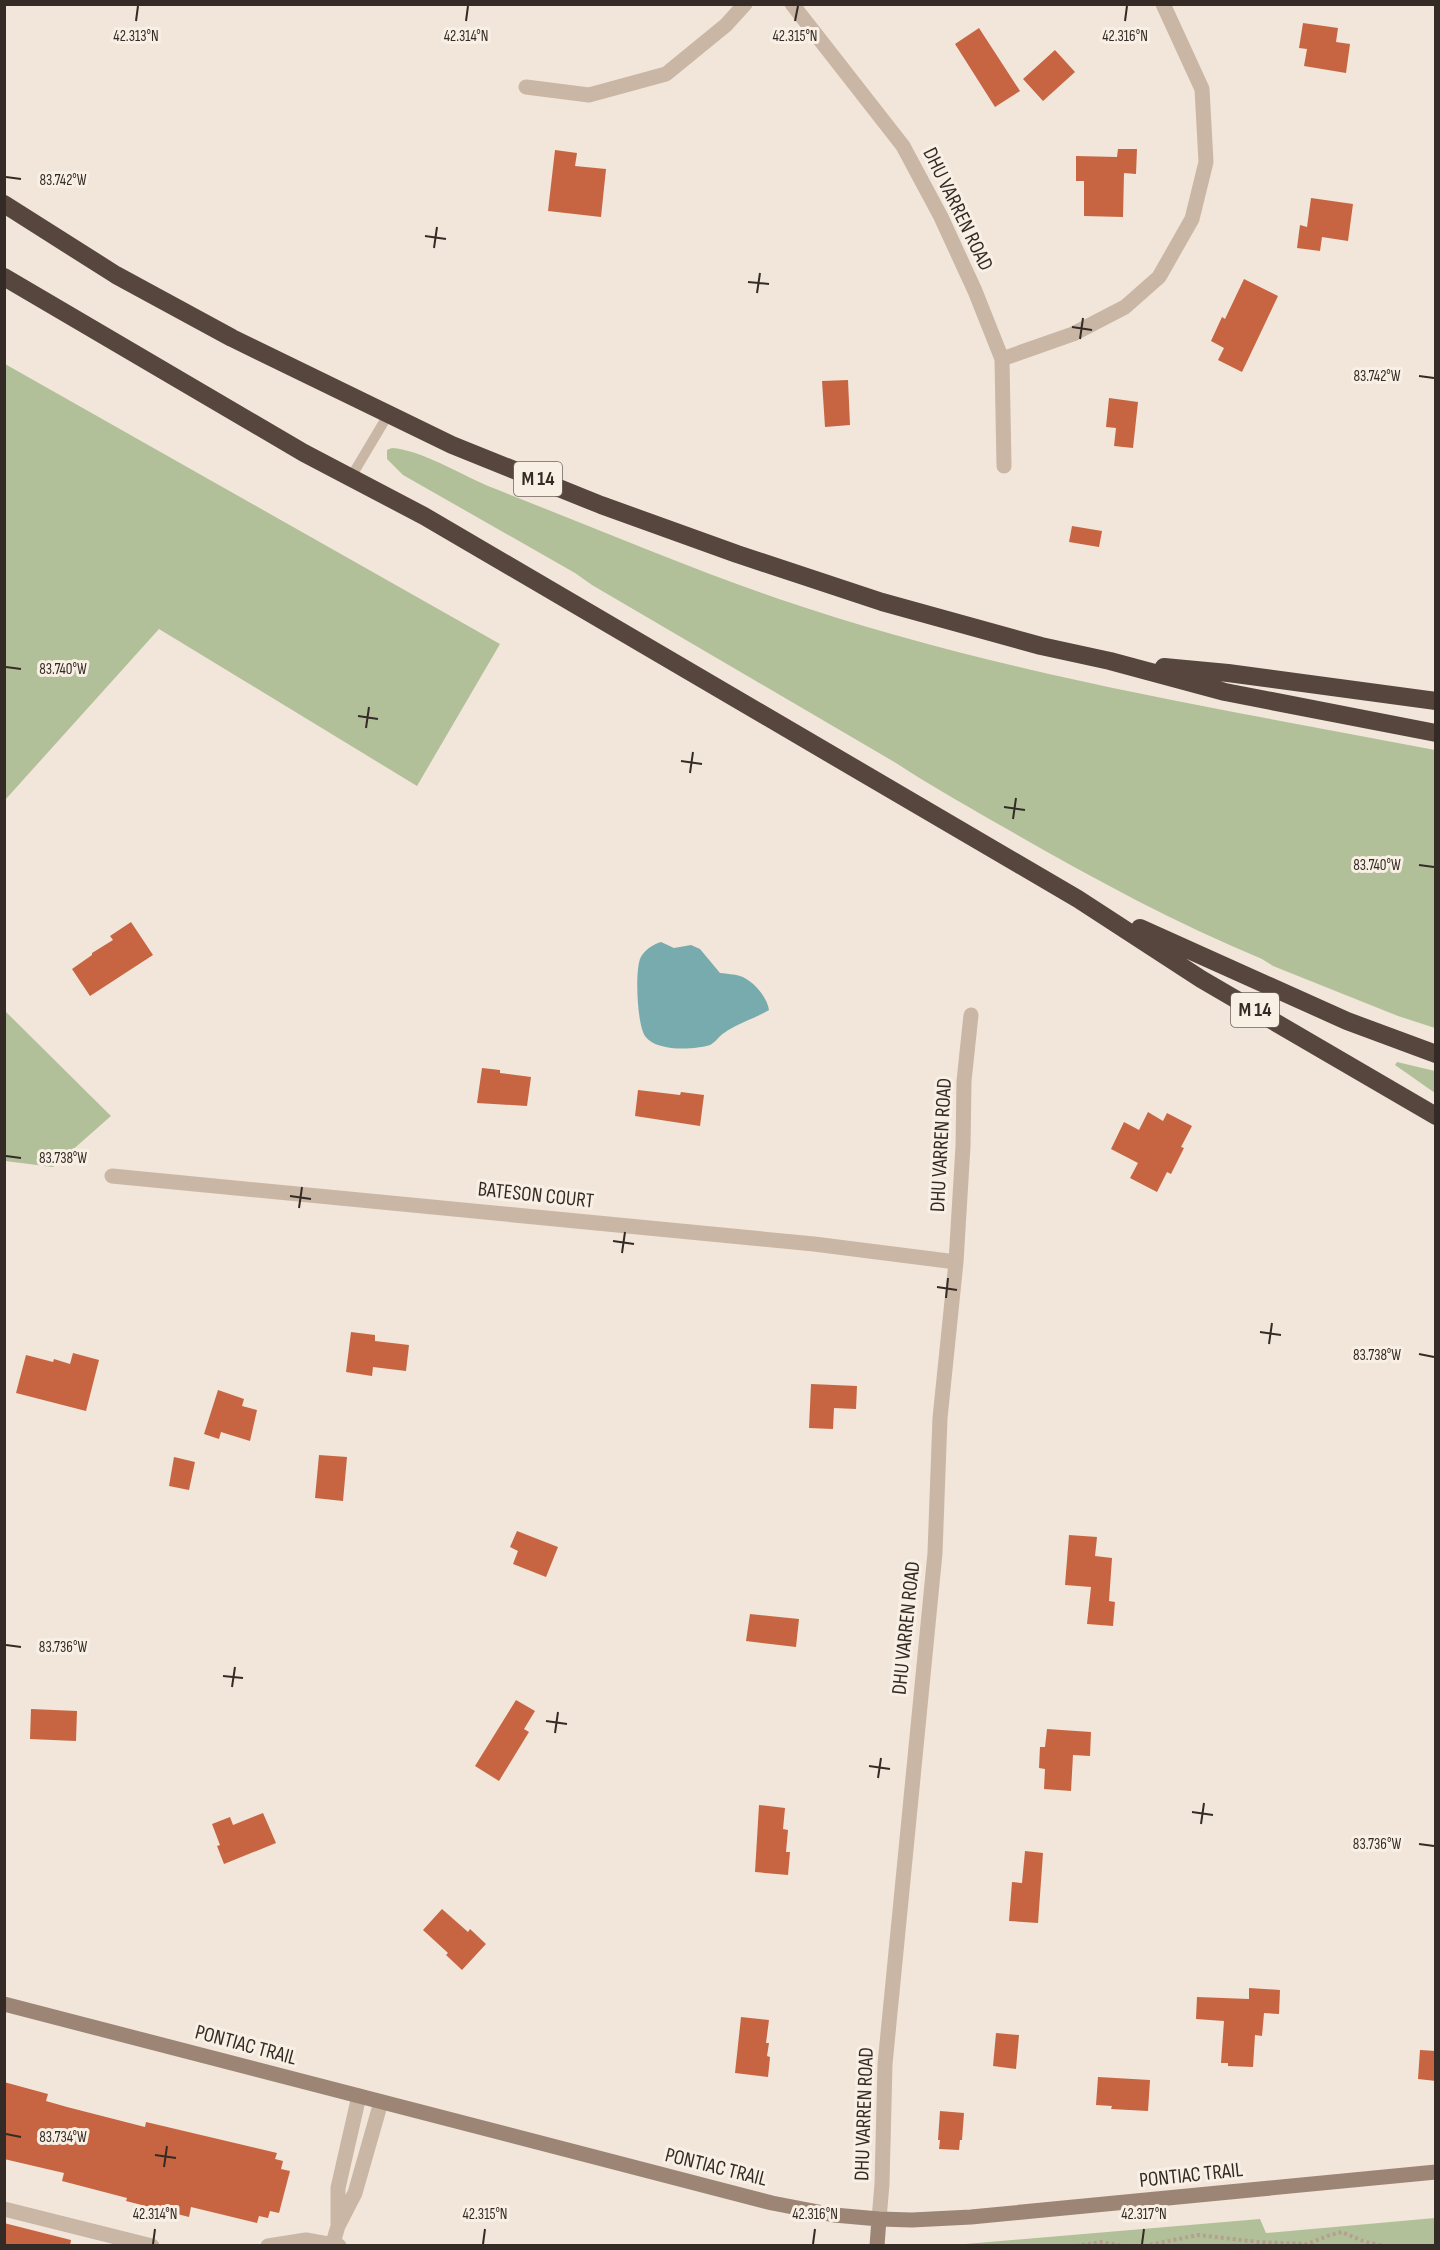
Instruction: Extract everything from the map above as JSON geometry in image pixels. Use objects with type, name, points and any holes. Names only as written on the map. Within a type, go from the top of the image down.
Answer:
[{"type":"highway","name":"M 14","points":[[4,204],[125,280],[232,338],[452,445],[601,505],[737,554],[882,602],[1041,646],[1225,692],[1436,733]]},
{"type":"highway","name":"M 14","points":[[4,277],[294,447],[424,516],[1078,899],[1202,979],[1436,1116]]},
{"type":"highway","points":[[1110,662],[1228,673],[1436,701]]},
{"type":"highway","points":[[1078,899],[1347,1021],[1436,1054]]},
{"type":"main road","name":"PONTIAC TRAIL","points":[[4,2004],[503,2132],[726,2192],[834,2214],[912,2220],[982,2216],[1436,2172]]},
{"type":"main road","name":"DHU VARREN ROAD","points":[[877,2246],[879,2219]]},
{"type":"street","points":[[526,87],[589,95],[666,74],[726,25],[745,4]]},
{"type":"street","name":"DHU VARREN ROAD","points":[[792,4],[903,146],[941,217],[975,291],[1002,359],[1004,466]]},
{"type":"street","points":[[1002,359],[1074,334],[1125,307],[1159,277],[1192,219],[1206,162],[1202,89],[1163,4]]},
{"type":"street","name":"DHU VARREN ROAD","points":[[879,2219],[885,2064],[935,1552],[940,1418],[956,1262],[963,1146],[964,1081],[971,1015]]},
{"type":"street","name":"BATESON COURT","points":[[112,1176],[813,1244],[956,1262]]},
{"type":"street","points":[[268,2246],[306,2240],[336,2244],[338,2188],[359,2096]]},
{"type":"street","points":[[338,2226],[355,2193],[381,2102]]},
{"type":"street","points":[[4,2209],[152,2246]]},
{"type":"lane","points":[[351,477],[388,415]]},
{"type":"path","points":[[1144,2246],[1198,2235],[1258,2242],[1307,2244],[1342,2232],[1383,2246]]},
{"type":"path","points":[[1076,2246],[1101,2242],[1124,2246]]},
{"type":"green space","points":[[5,364],[500,644],[417,786],[159,629],[5,800]]},
{"type":"green space","points":[[392,448],[428,458],[488,486],[706,572],[860,625],[1023,668],[1105,686],[1435,750],[1435,1028],[1398,1016],[1273,966],[1136,900],[1074,867],[939,790],[575,573],[403,475],[387,459],[387,450]]},
{"type":"green space","points":[[5,1011],[111,1116],[53,1167],[5,1161]]},
{"type":"green space","points":[[1397,1062],[1435,1071],[1435,1093],[1395,1065]]},
{"type":"green space","points":[[1435,2218],[1435,2245],[954,2245],[1260,2219],[1266,2233]]},
{"type":"water","points":[[661,942],[674,948],[691,945],[700,949],[720,973],[740,976],[754,985],[769,1010],[722,1034],[710,1045],[676,1048],[650,1041],[642,1030],[640,1021],[638,966],[641,956],[652,946]]},
{"type":"building","points":[[1303,23],[1338,28],[1336,42],[1350,44],[1346,73],[1304,66],[1307,49],[1299,48]]},
{"type":"building","points":[[979,28],[1020,91],[995,107],[955,44]]},
{"type":"building","points":[[1055,50],[1075,72],[1043,101],[1023,79]]},
{"type":"building","points":[[1118,149],[1137,149],[1136,174],[1124,173],[1123,217],[1084,216],[1084,181],[1076,181],[1076,156],[1117,157]]},
{"type":"building","points":[[555,150],[577,153],[575,166],[606,169],[601,217],[548,211]]},
{"type":"building","points":[[1311,198],[1353,204],[1348,241],[1322,237],[1320,251],[1297,248],[1300,225],[1307,227]]},
{"type":"building","points":[[1244,279],[1278,296],[1242,372],[1218,360],[1224,348],[1211,341],[1222,317],[1225,319]]},
{"type":"building","points":[[848,380],[850,425],[825,427],[822,381]]},
{"type":"building","points":[[1109,398],[1138,402],[1133,448],[1114,446],[1116,428],[1106,427]]},
{"type":"building","points":[[1072,526],[1102,531],[1099,547],[1069,542]]},
{"type":"building","points":[[131,922],[153,955],[90,996],[72,969],[113,940],[110,936]]},
{"type":"building","points":[[482,1068],[531,1077],[527,1106],[477,1103]]},
{"type":"building","points":[[638,1090],[680,1095],[681,1092],[704,1095],[700,1126],[635,1116]]},
{"type":"building","points":[[1148,1112],[1163,1121],[1167,1113],[1192,1126],[1171,1174],[1167,1172],[1157,1192],[1130,1178],[1138,1163],[1111,1149],[1124,1122],[1139,1130]]},
{"type":"building","points":[[351,1332],[375,1335],[375,1341],[409,1345],[406,1371],[373,1367],[372,1376],[346,1372]]},
{"type":"building","points":[[73,1353],[99,1360],[86,1411],[16,1393],[26,1355],[70,1364]]},
{"type":"building","points":[[811,1384],[857,1386],[856,1409],[834,1408],[833,1429],[809,1428]]},
{"type":"building","points":[[218,1390],[244,1399],[242,1406],[257,1410],[250,1441],[221,1432],[219,1439],[204,1434]]},
{"type":"building","points":[[319,1455],[347,1457],[343,1501],[315,1498]]},
{"type":"building","points":[[174,1457],[195,1462],[189,1490],[169,1486]]},
{"type":"building","points":[[517,1531],[558,1547],[546,1577],[513,1564],[518,1551],[510,1547]]},
{"type":"building","points":[[1069,1535],[1097,1537],[1095,1556],[1112,1558],[1109,1601],[1115,1602],[1113,1626],[1087,1624],[1091,1587],[1065,1585]]},
{"type":"building","points":[[750,1614],[799,1619],[796,1647],[746,1641]]},
{"type":"building","points":[[516,1700],[535,1711],[524,1729],[529,1732],[499,1781],[475,1766]]},
{"type":"building","points":[[31,1709],[77,1711],[76,1741],[30,1739]]},
{"type":"building","points":[[1047,1729],[1091,1732],[1090,1756],[1073,1755],[1071,1791],[1044,1789],[1045,1769],[1039,1768],[1040,1747],[1045,1747]]},
{"type":"building","points":[[759,1805],[785,1808],[783,1829],[788,1830],[786,1852],[790,1852],[788,1875],[755,1872]]},
{"type":"building","points":[[263,1813],[276,1843],[224,1864],[212,1824],[230,1817],[233,1825]]},
{"type":"building","points":[[1025,1851],[1043,1853],[1038,1923],[1009,1921],[1012,1882],[1022,1883]]},
{"type":"building","points":[[442,1909],[468,1932],[470,1929],[486,1944],[462,1970],[446,1955],[448,1953],[423,1930]]},
{"type":"building","points":[[1249,1988],[1280,1990],[1279,2014],[1264,2013],[1262,2036],[1255,2035],[1253,2067],[1228,2066],[1228,2063],[1221,2063],[1224,2021],[1196,2019],[1197,1997],[1249,1999]]},
{"type":"building","points":[[741,2017],[769,2020],[766,2043],[769,2043],[767,2056],[770,2057],[768,2077],[735,2073]]},
{"type":"building","points":[[996,2033],[1019,2035],[1016,2069],[993,2066]]},
{"type":"building","points":[[1420,2050],[1436,2051],[1436,2081],[1418,2079]]},
{"type":"building","points":[[1098,2077],[1150,2080],[1148,2111],[1111,2109],[1112,2106],[1096,2105]]},
{"type":"building","points":[[4,2082],[48,2094],[46,2101],[67,2107],[145,2127],[146,2122],[277,2153],[275,2159],[283,2161],[281,2169],[290,2171],[279,2213],[270,2211],[268,2218],[259,2216],[257,2223],[191,2207],[189,2217],[62,2181],[64,2173],[4,2159]]},
{"type":"building","points":[[940,2111],[964,2113],[959,2150],[939,2149]]},
{"type":"building","points":[[4,2223],[71,2240],[70,2246],[4,2246]]}]
